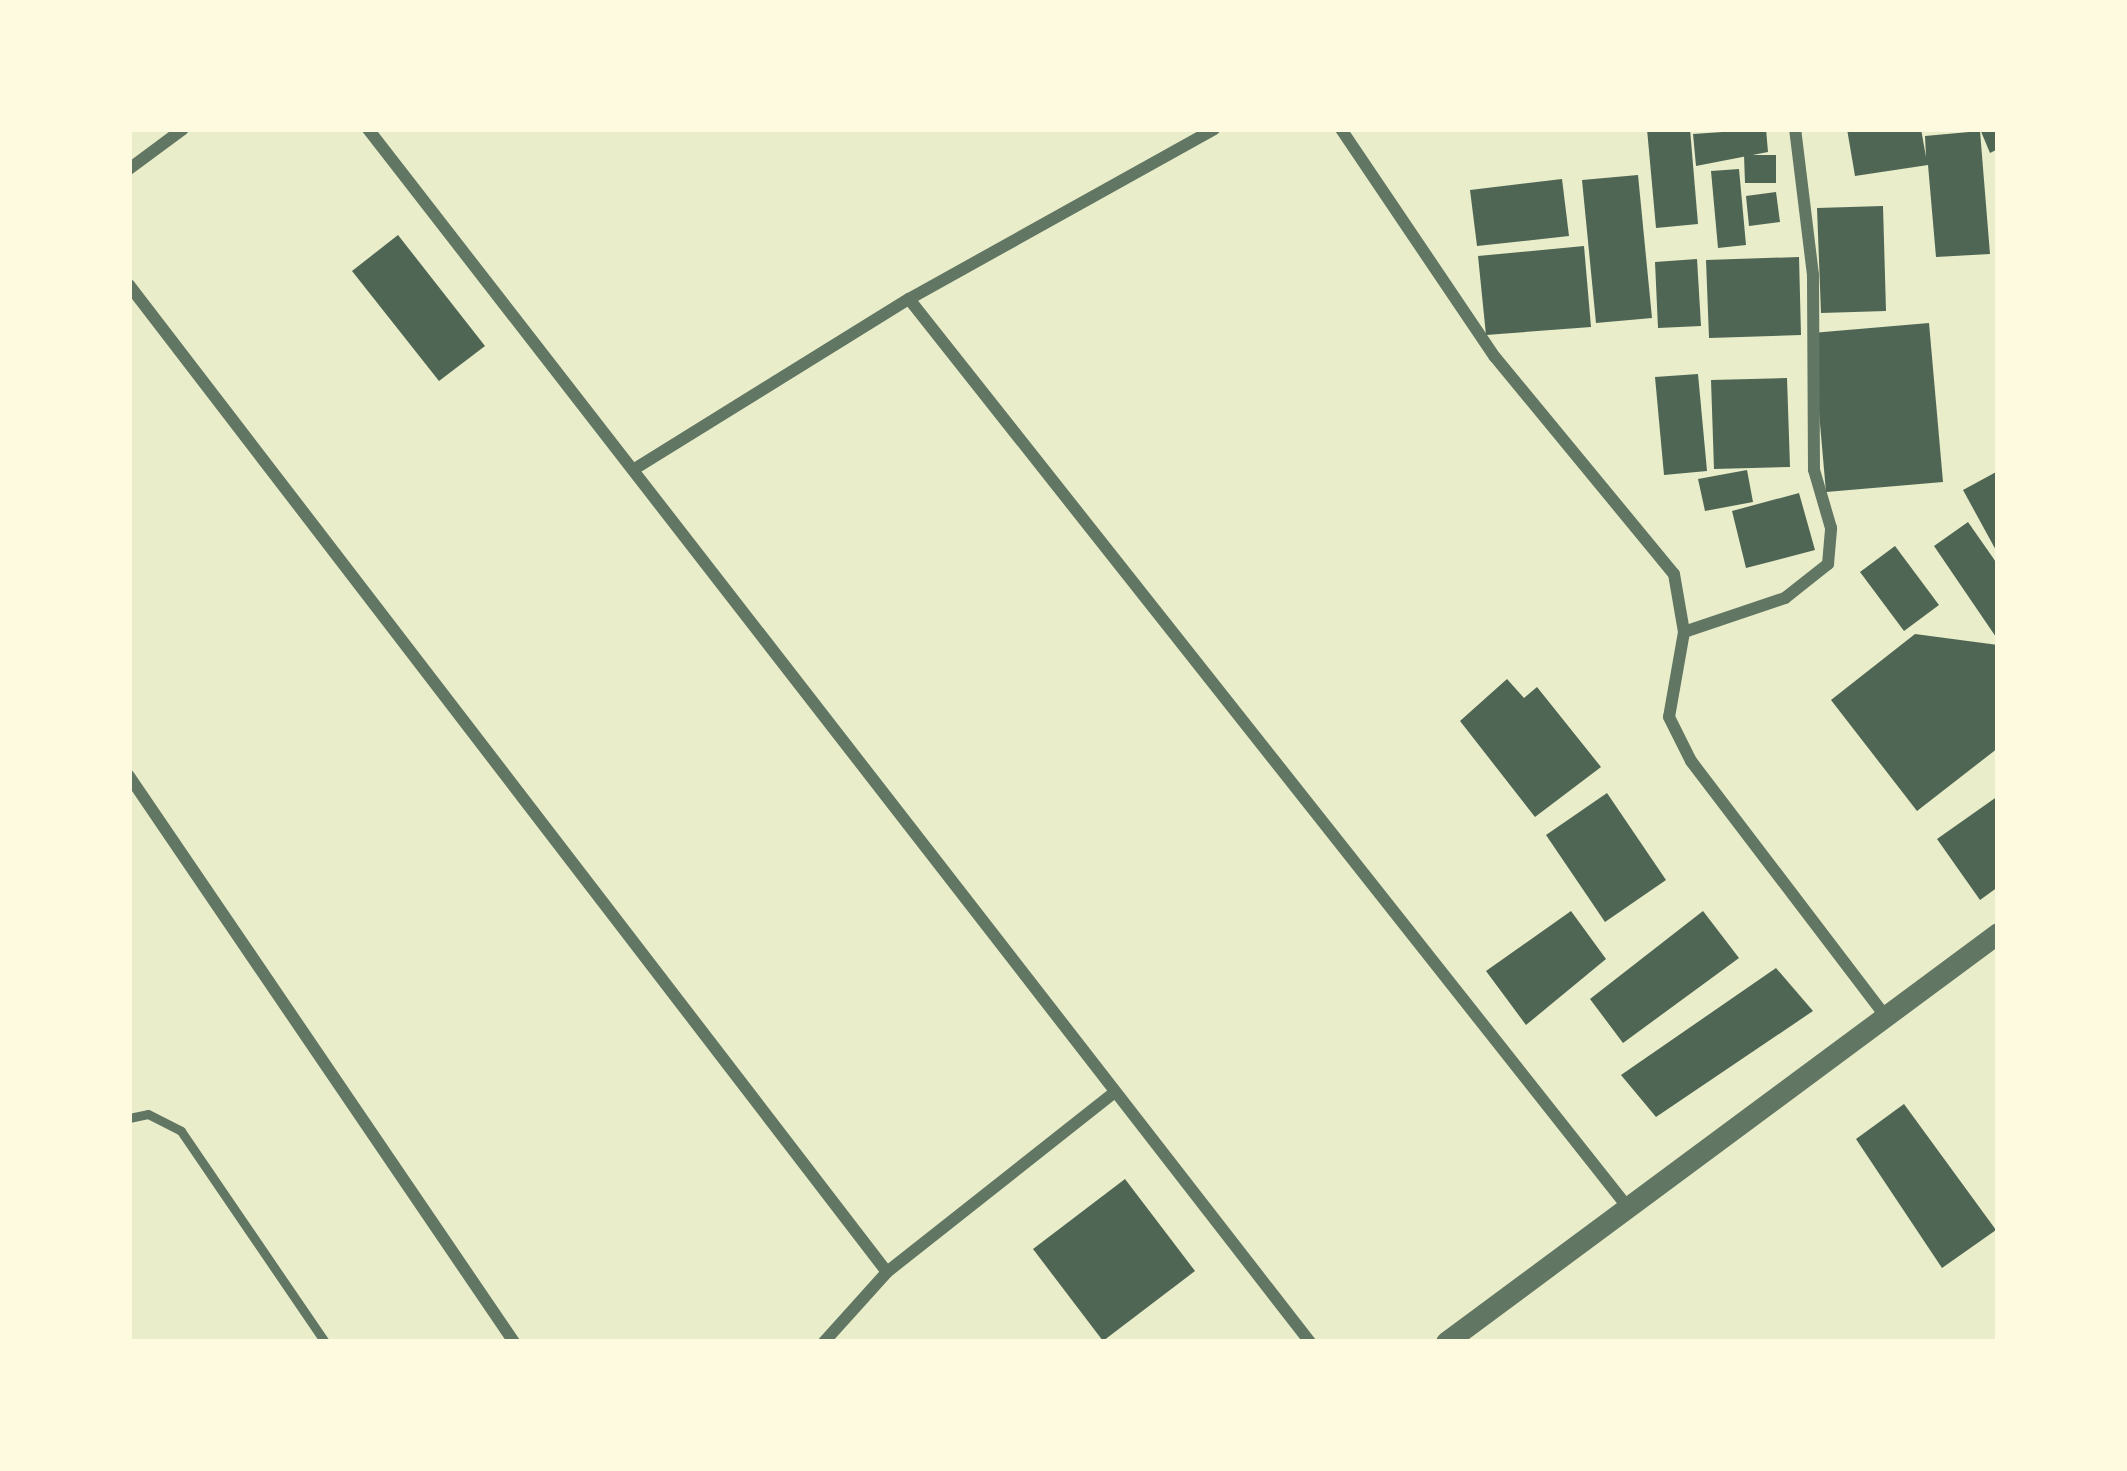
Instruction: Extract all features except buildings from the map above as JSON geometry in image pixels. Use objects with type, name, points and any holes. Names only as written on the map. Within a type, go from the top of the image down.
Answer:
[{"type":"street","points":[[129,169],[183,129]]},
{"type":"street","points":[[368,129],[636,468],[1310,1342]]},
{"type":"street","points":[[636,468],[909,299],[1214,129]]},
{"type":"street","points":[[1341,129],[1495,356],[1674,574],[1684,632],[1669,717],[1690,760],[1886,1016]]},
{"type":"street","points":[[1684,632],[1785,598],[1828,564],[1831,529],[1814,470],[1813,275],[1795,129]]},
{"type":"street","points":[[129,286],[887,1272]]},
{"type":"street","points":[[909,299],[1630,1210]]},
{"type":"street","points":[[129,776],[514,1342]]},
{"type":"street","points":[[1446,1342],[1998,933]]},
{"type":"street","points":[[824,1342],[887,1272],[1114,1093]]},
{"type":"lane","points":[[129,1118],[148,1114],[181,1131],[325,1342]]}]
